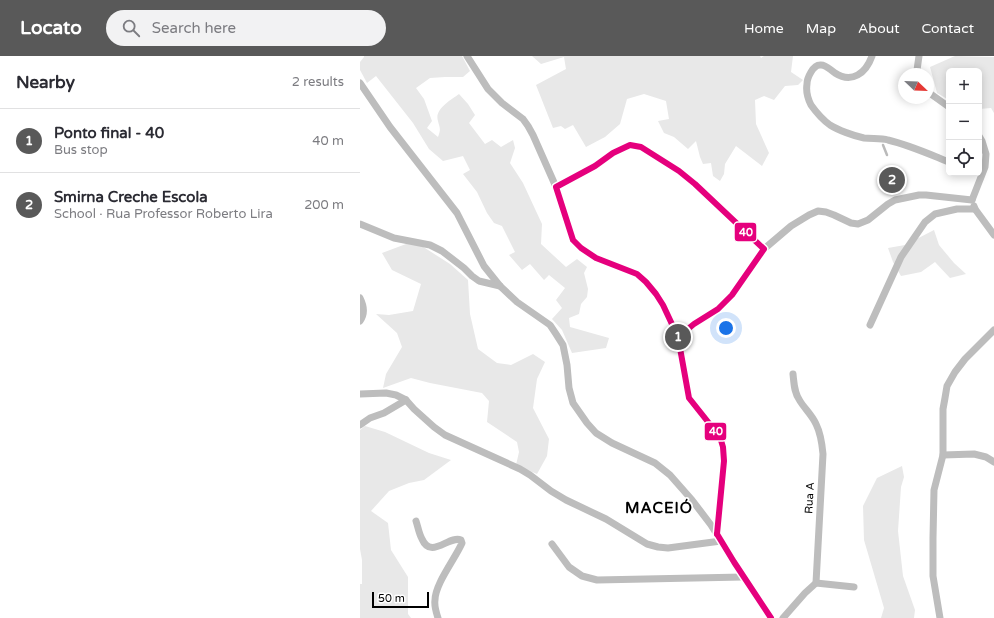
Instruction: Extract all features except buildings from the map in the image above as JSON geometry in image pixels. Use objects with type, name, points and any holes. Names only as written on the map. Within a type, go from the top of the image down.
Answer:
[{"type":"street","points":[[467,56],[488,89],[502,103],[523,119],[528,126],[556,187],[573,240],[580,248],[596,258],[637,274],[646,282],[663,305],[678,337],[690,398],[720,437],[723,447],[724,461],[717,534]]},
{"type":"street","points":[[872,56],[869,64],[863,72],[848,78],[842,77],[825,65],[816,65],[807,83],[808,95],[811,104],[822,119],[830,125],[852,135],[864,138],[887,140],[946,161]]},
{"type":"street","points":[[917,68],[919,56]]},
{"type":"street","points":[[360,83],[390,127],[457,213],[484,266],[500,286],[517,302],[550,325],[563,345],[569,388],[573,403],[587,423],[596,433],[612,443],[655,463],[670,475],[692,500],[717,534],[743,577],[772,618]]},
{"type":"street","points":[[934,96],[946,105]]},
{"type":"street","points":[[982,141],[986,154],[985,167],[982,171]]},
{"type":"street","points":[[556,187],[595,166],[613,153],[630,145],[641,147],[679,171],[695,184],[764,249]]},
{"type":"street","points":[[979,176],[972,200],[975,209],[994,234]]},
{"type":"street","points":[[678,337],[694,324],[718,309],[732,295],[764,249],[791,226],[809,215],[818,212],[826,212],[851,224],[858,224],[868,220],[888,204],[896,200],[926,195],[972,200]]},
{"type":"street","points":[[870,325],[901,256],[925,222],[936,214],[957,208],[975,209]]},
{"type":"street","points":[[360,224],[394,238],[430,245],[442,251],[479,281],[500,286]]},
{"type":"street","points":[[360,298],[364,310],[360,321]]},
{"type":"street","points":[[940,618],[933,576],[934,490],[943,455],[943,409],[947,386],[965,359],[994,330]]},
{"type":"street","name":"Rua A","points":[[793,374],[799,401],[811,414],[821,436],[823,454],[816,583]]},
{"type":"street","points":[[360,394],[386,393],[396,395],[406,400],[419,414],[445,435],[520,469],[566,500],[606,519],[647,544],[668,548],[721,541]]},
{"type":"street","points":[[360,425],[370,418],[384,413],[406,400]]},
{"type":"street","points":[[943,455],[974,454],[986,457],[994,462]]},
{"type":"street","points":[[416,521],[422,540],[428,546],[436,548],[456,539],[461,540],[462,543],[435,594],[434,601],[438,618]]},
{"type":"street","points":[[552,544],[569,567],[582,576],[597,580],[743,577]]},
{"type":"street","points":[[784,618],[816,583],[854,587]]},
{"type":"shaded area","points":[[364,56],[462,56],[470,71],[463,77],[430,78],[416,88],[424,99],[432,121],[427,128],[438,137],[440,127],[437,117],[438,113],[444,105],[459,94],[475,115],[469,123],[485,144],[492,140],[501,147],[513,140],[515,148],[510,163],[523,183],[542,224],[541,244],[566,267],[577,259],[587,267],[584,273],[588,289],[587,297],[581,304],[579,314],[569,318],[570,327],[609,338],[606,348],[572,353],[562,330],[552,319],[562,308],[556,300],[565,288],[549,275],[544,280],[530,264],[522,270],[509,255],[515,252],[502,226],[494,223],[487,213],[477,192],[463,174],[470,170],[463,156],[443,161],[429,149],[413,123],[376,76],[367,83],[360,70],[360,62]]},
{"type":"shaded area","points":[[532,56],[760,56],[761,58],[764,56],[793,56],[791,72],[803,80],[798,85],[785,86],[774,100],[764,96],[755,100],[756,124],[769,153],[762,166],[736,146],[725,164],[724,174],[720,181],[713,176],[711,163],[703,164],[696,141],[688,149],[674,137],[664,133],[658,121],[669,119],[666,101],[644,94],[627,99],[620,124],[605,137],[586,147],[573,125],[565,129],[561,126],[553,128],[536,85],[566,69],[564,57],[541,64]]},
{"type":"shaded area","points":[[955,56],[994,57],[994,113],[991,108],[982,109],[982,68],[946,68],[946,98],[937,93],[934,82],[934,68],[930,67]]},
{"type":"shaded area","points":[[934,230],[939,245],[954,263],[966,274],[950,278],[935,262],[921,272],[901,276],[893,262],[888,248],[905,245]]},
{"type":"shaded area","points":[[414,241],[450,264],[468,280],[470,314],[478,349],[497,363],[511,365],[533,354],[545,362],[537,379],[533,408],[549,439],[547,456],[537,474],[516,465],[519,452],[517,442],[487,422],[489,401],[482,393],[411,378],[383,388],[386,374],[402,347],[397,333],[376,314],[389,315],[413,311],[421,284],[392,270],[382,253]]},
{"type":"shaded area","points":[[365,426],[385,432],[429,453],[451,460],[424,480],[409,483],[389,491],[371,511],[388,523],[391,550],[408,577],[408,614],[411,618],[360,618],[362,560],[360,549],[360,430]]},
{"type":"shaded area","points":[[902,466],[904,477],[901,487],[898,531],[903,576],[915,610],[914,618],[881,618],[884,608],[864,540],[863,506],[877,478]]},
{"type":"waterway","points":[[883,145],[887,155]]},
{"type":"transit line","name":"40","points":[[630,145],[641,147],[679,171],[695,184],[764,249],[732,295],[718,309],[694,324],[678,337],[663,305],[646,282],[637,274],[596,258],[581,248],[573,240],[556,187],[595,166],[613,153],[630,145]]},
{"type":"transit line","name":"40","points":[[678,337],[689,398],[720,437],[723,447],[724,461],[717,534]]},
{"type":"transit line","name":"40","points":[[717,534],[771,618]]},
{"type":"place","name":"Smirna Creche Escola","points":[[892,180]]},
{"type":"place","name":"Ponto final - 40","points":[[678,337]]},
{"type":"district","name":"MACEIÓ","points":[[659,508]]}]
